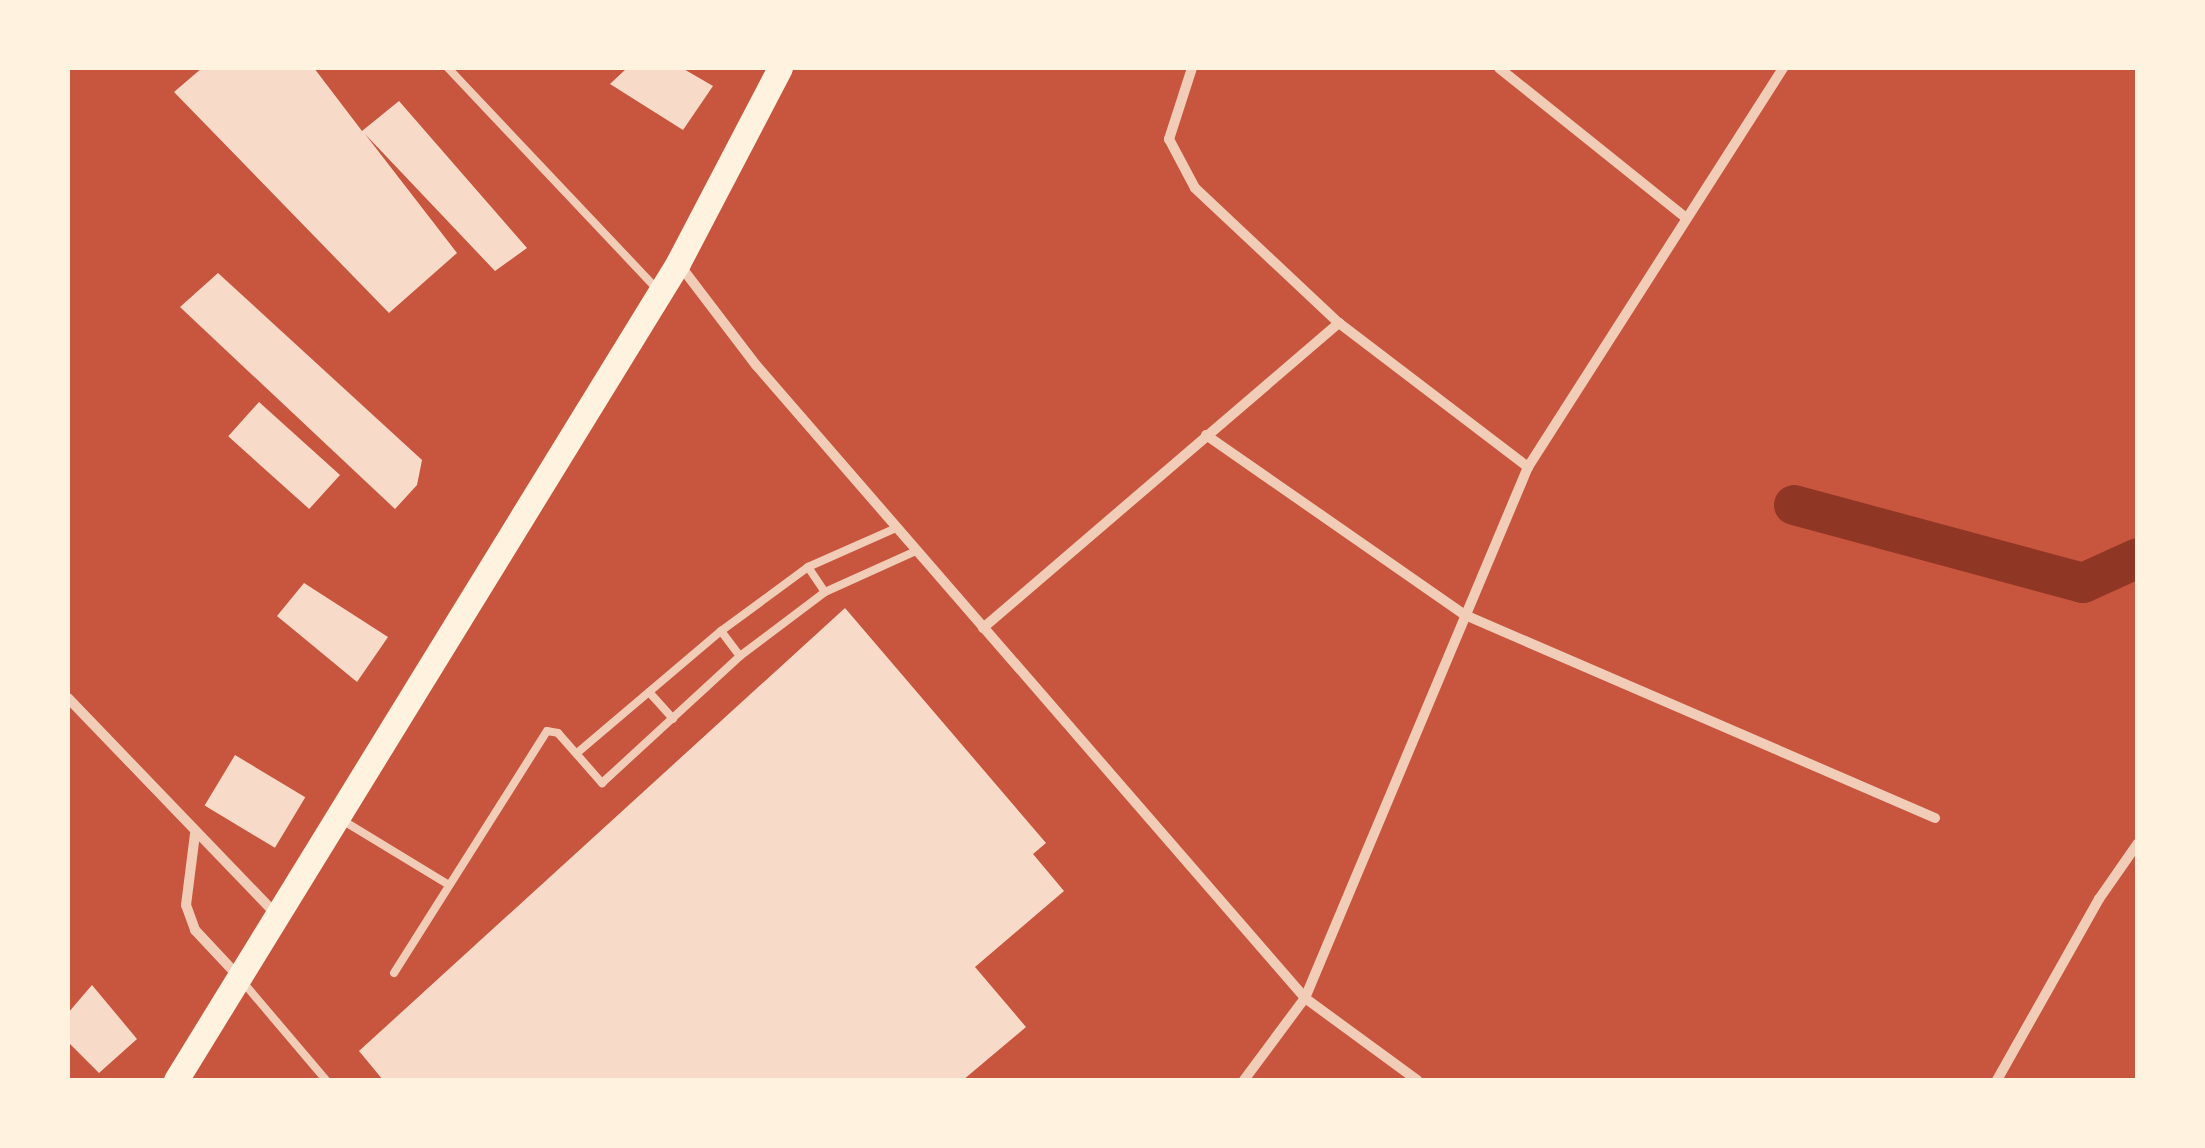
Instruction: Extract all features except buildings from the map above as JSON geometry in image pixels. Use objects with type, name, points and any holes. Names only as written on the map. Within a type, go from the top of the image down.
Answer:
[{"type":"main road","points":[[176,1080],[678,263],[780,68]]},
{"type":"street","points":[[1192,68],[1171,122],[1174,156],[1195,188],[1339,324],[1528,467]]},
{"type":"street","points":[[1499,68],[1686,218]]},
{"type":"street","points":[[1244,1080],[1305,998],[1528,467],[1784,68]]},
{"type":"street","points":[[678,263],[896,528],[1305,998],[1417,1080]]},
{"type":"street","points":[[982,628],[1339,324]]},
{"type":"street","points":[[1206,435],[1466,615],[1934,818]]},
{"type":"street","points":[[68,698],[195,834],[277,914]]},
{"type":"street","points":[[195,834],[186,905],[195,930],[238,976]]},
{"type":"street","points":[[1997,1080],[2138,843]]},
{"type":"lane","points":[[448,68],[660,293]]},
{"type":"lane","points":[[577,753],[721,631],[808,567],[896,528]]},
{"type":"lane","points":[[394,973],[547,731],[577,753],[602,784],[740,656],[825,592],[916,551]]},
{"type":"lane","points":[[808,567],[825,592]]},
{"type":"lane","points":[[721,631],[740,656]]},
{"type":"lane","points":[[649,692],[672,719]]},
{"type":"lane","points":[[338,818],[449,885]]},
{"type":"lane","points":[[238,976],[326,1080]]},
{"type":"waterway","points":[[1794,505],[2083,583],[2138,558]]}]
